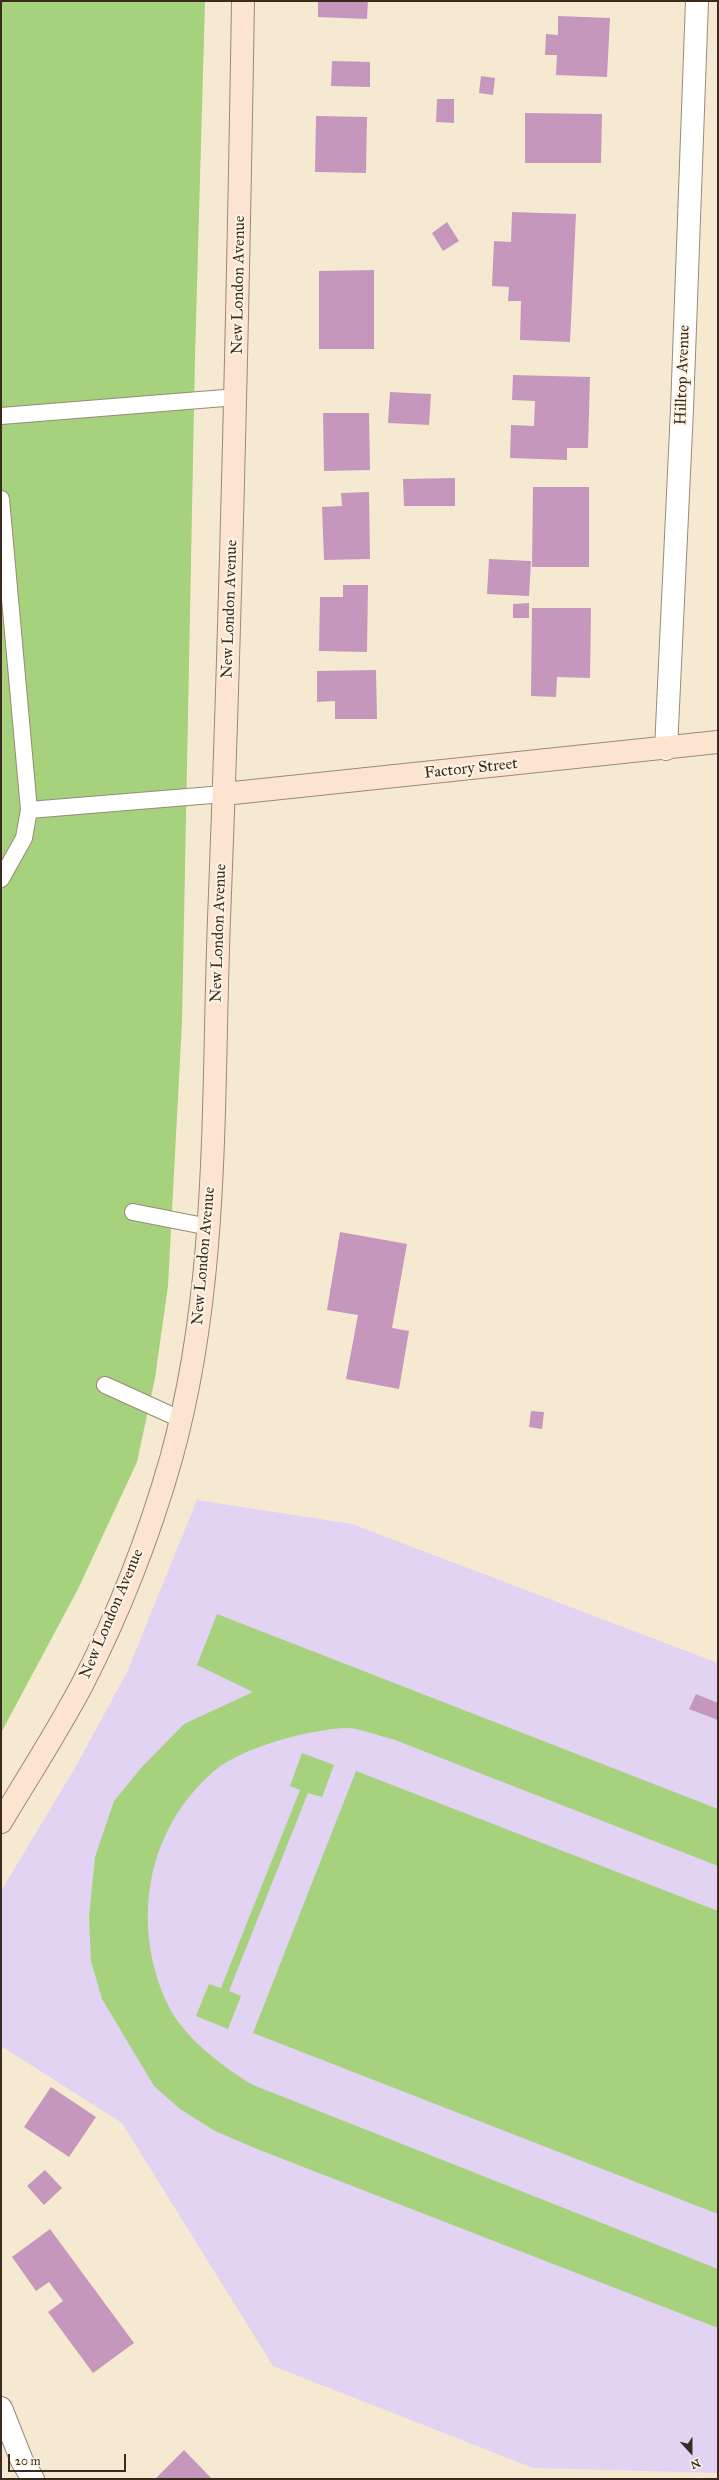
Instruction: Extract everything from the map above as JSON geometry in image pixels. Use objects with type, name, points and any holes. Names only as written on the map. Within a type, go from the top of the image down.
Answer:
[{"type":"main road","name":"New London Avenue","points":[[1,1822],[81,1686],[130,1580],[171,1459],[199,1323],[209,1227],[213,1153],[237,397],[243,1]]},
{"type":"main road","name":"Factory Street","points":[[224,794],[666,749],[718,742]]},
{"type":"street","name":"Hilltop Avenue","points":[[666,749],[682,409],[697,1]]},
{"type":"street","points":[[1,2408],[22,2461],[33,2479]]},
{"type":"lane","points":[[1,416],[237,397]]},
{"type":"lane","points":[[1,500],[29,810],[24,838],[1,879]]},
{"type":"lane","points":[[29,810],[224,794]]},
{"type":"lane","points":[[133,1212],[209,1227]]},
{"type":"lane","points":[[105,1385],[180,1418]]},
{"type":"shaded area","points":[[197,1500],[352,1524],[718,1663],[718,2473],[533,2468],[273,2366],[122,2123],[1,2046],[1,1891],[76,1766],[127,1672]]},
{"type":"green space","points":[[1,1],[205,1],[195,357],[182,1022],[168,1286],[155,1378],[137,1462],[78,1589],[1,1733]]},
{"type":"green space","points":[[217,1614],[718,1809],[718,1866],[395,1740],[351,1728],[330,1729],[313,1732],[276,1741],[241,1754],[226,1762],[214,1771],[191,1795],[173,1821],[160,1850],[151,1880],[148,1911],[150,1943],[156,1974],[168,2005],[183,2028],[194,2040],[229,2069],[253,2085],[718,2269],[718,2328],[257,2149],[215,2131],[180,2109],[154,2086],[102,1999],[91,1961],[89,1917],[95,1857],[114,1801],[142,1767],[184,1724],[253,1692],[197,1665]]},
{"type":"green space","points":[[302,1753],[334,1765],[322,1797],[308,1793],[229,1991],[241,1996],[228,2029],[196,2016],[209,1984],[221,1988],[300,1790],[290,1786]]},
{"type":"green space","points":[[356,1771],[718,1911],[718,2214],[253,2033]]},
{"type":"building","points":[[318,1],[368,1],[367,19],[318,17]]},
{"type":"building","points":[[558,16],[610,18],[607,77],[556,75],[557,55],[545,55],[546,34],[558,35]]},
{"type":"building","points":[[332,61],[370,62],[370,87],[331,86]]},
{"type":"building","points":[[481,76],[495,78],[493,95],[479,93]]},
{"type":"building","points":[[437,99],[454,99],[454,123],[436,122]]},
{"type":"building","points":[[525,113],[602,114],[601,163],[525,163]]},
{"type":"building","points":[[316,116],[367,117],[366,173],[315,172]]},
{"type":"building","points":[[512,212],[576,214],[570,342],[520,340],[521,301],[508,301],[509,287],[492,286],[494,241],[511,242]]},
{"type":"building","points":[[447,222],[459,241],[443,251],[432,233]]},
{"type":"building","points":[[374,270],[374,349],[319,349],[319,271]]},
{"type":"building","points":[[513,375],[590,377],[588,448],[567,448],[567,460],[510,458],[511,425],[534,426],[535,401],[512,400]]},
{"type":"building","points":[[390,392],[431,394],[429,425],[388,423]]},
{"type":"building","points":[[323,413],[369,413],[370,470],[324,471]]},
{"type":"building","points":[[455,478],[455,506],[404,506],[403,479]]},
{"type":"building","points":[[533,487],[589,487],[589,567],[532,567]]},
{"type":"building","points":[[369,492],[370,559],[324,560],[322,507],[342,506],[341,493]]},
{"type":"building","points":[[489,559],[531,561],[529,596],[487,594]]},
{"type":"building","points":[[343,585],[368,585],[367,652],[319,651],[320,597],[343,597]]},
{"type":"building","points":[[529,603],[529,618],[513,618],[513,604]]},
{"type":"building","points":[[532,608],[591,608],[590,678],[557,677],[556,697],[531,696]]},
{"type":"building","points":[[376,670],[377,719],[335,719],[335,701],[317,702],[317,671]]},
{"type":"building","points":[[340,1232],[407,1244],[392,1328],[409,1331],[399,1389],[346,1379],[358,1315],[327,1310]]},
{"type":"building","points":[[531,1411],[544,1412],[542,1429],[529,1427]]},
{"type":"building","points":[[696,1694],[718,1703],[718,1720],[689,1709]]},
{"type":"building","points":[[51,2087],[96,2117],[69,2157],[24,2127]]},
{"type":"building","points":[[45,2170],[62,2188],[44,2205],[27,2186]]},
{"type":"building","points":[[50,2229],[134,2343],[93,2373],[48,2312],[63,2301],[49,2282],[36,2291],[12,2257]]},
{"type":"building","points":[[184,2450],[212,2479],[155,2479]]}]
